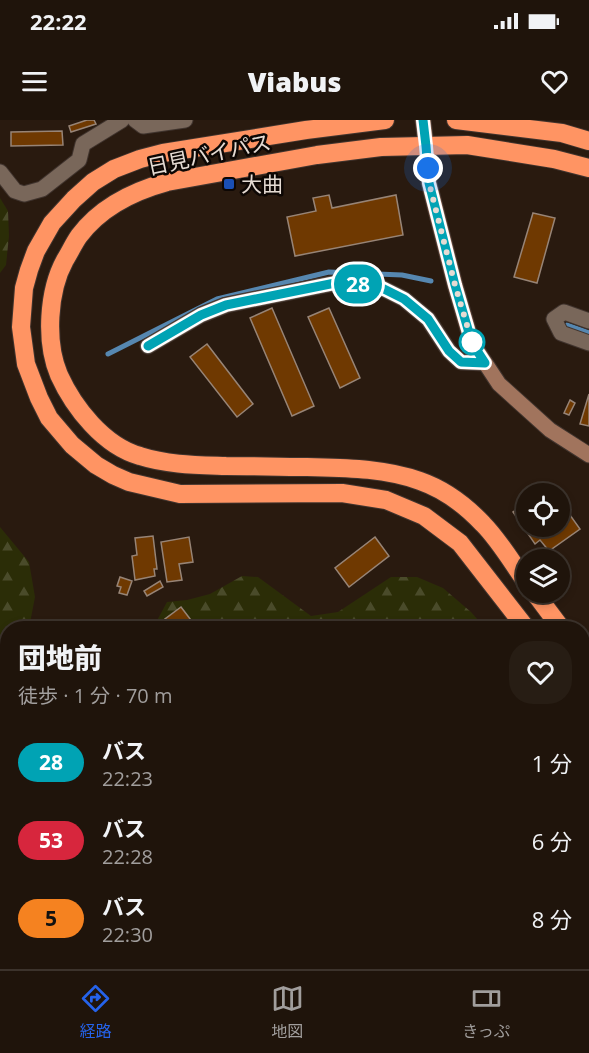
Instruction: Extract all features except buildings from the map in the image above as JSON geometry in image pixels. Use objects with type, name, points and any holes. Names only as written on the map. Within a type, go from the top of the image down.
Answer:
[{"type":"highway","name":"日見バイパス","points":[[385,120],[164,153],[114,169],[93,182],[52,223],[36,251],[29,270],[24,288],[21,327],[26,364],[49,418],[77,450],[113,475],[129,482],[180,494],[342,493],[386,500],[424,516],[460,543],[521,621]]},
{"type":"highway","points":[[456,120],[562,133],[589,141]]},
{"type":"highway","name":"日見バイパス","points":[[516,568],[484,525],[466,508],[442,492],[406,476],[350,468],[187,465],[139,456],[113,444],[78,409],[67,392],[54,363],[50,332],[57,280],[79,236],[96,218],[114,205],[148,187],[167,182],[317,155],[381,147],[467,145],[554,159],[589,168]]},
{"type":"highway","points":[[542,603],[556,621]]},
{"type":"street","points":[[0,172],[15,191],[24,194],[42,189],[80,160],[83,144],[122,120]]},
{"type":"street","points":[[135,120],[143,126],[185,120]]},
{"type":"street","points":[[423,120],[429,183],[472,343],[499,384],[550,430],[589,455]]},
{"type":"street","points":[[148,346],[201,315],[226,305],[340,282],[378,286],[404,299],[428,319],[449,351],[461,362],[485,363]]},
{"type":"street","points":[[589,321],[564,312],[554,319],[561,333],[589,343]]},
{"type":"green space","points":[[0,198],[8,211],[9,236],[6,265],[0,273]]},
{"type":"green space","points":[[0,527],[29,562],[35,597],[30,621],[0,621]]},
{"type":"green space","points":[[242,576],[258,577],[311,616],[338,612],[391,577],[417,577],[443,588],[479,621],[157,621],[167,602],[210,594]]},
{"type":"waterway","points":[[108,354],[217,299],[329,272],[402,275],[431,281]]},
{"type":"waterway","points":[[567,325],[589,333]]},
{"type":"bus line","name":"28","points":[[148,346],[201,315],[226,305],[340,282],[378,286],[404,299],[428,319],[449,351],[461,362],[485,363],[472,343],[455,285],[429,183],[423,120]]},
{"type":"place","name":"大曲","points":[[229,184]]},
{"type":"route","points":[[428,168],[429,183],[472,342]]}]
